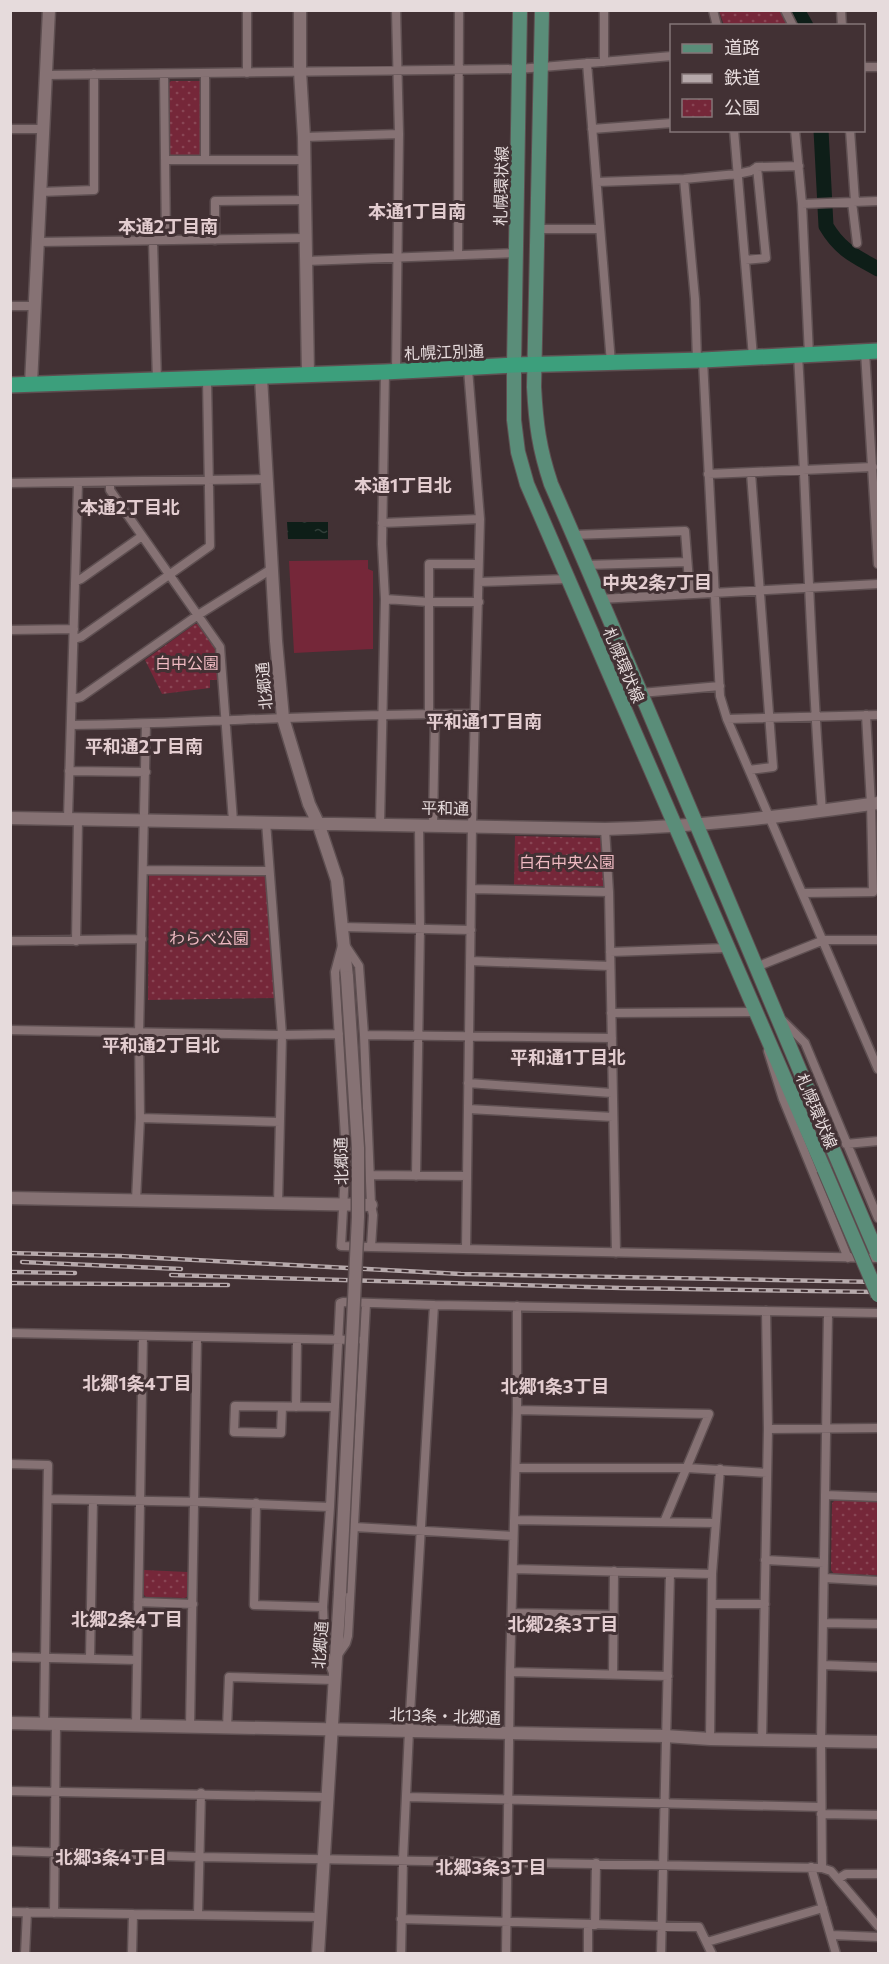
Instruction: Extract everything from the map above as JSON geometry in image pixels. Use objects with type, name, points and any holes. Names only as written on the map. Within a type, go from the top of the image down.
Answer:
[{"type":"highway","name":"札幌江別通","points":[[10,385],[700,360],[872,351]]},
{"type":"main road","name":"札幌環状線","points":[[520,10],[513,365],[514,420],[518,452],[527,484],[879,1295]]},
{"type":"main road","name":"札幌環状線","points":[[542,10],[535,365],[536,427],[540,452],[572,535],[698,826],[774,1013],[879,1257]]},
{"type":"street","points":[[31,384],[49,10]]},
{"type":"street","points":[[247,10],[247,73]]},
{"type":"street","points":[[300,10],[308,375]]},
{"type":"street","points":[[380,824],[385,600],[382,523],[399,257],[396,10]]},
{"type":"street","points":[[458,254],[459,10]]},
{"type":"street","points":[[604,10],[604,62]]},
{"type":"street","points":[[785,10],[792,24]]},
{"type":"street","points":[[46,75],[519,69],[670,56]]},
{"type":"street","points":[[587,63],[611,363]]},
{"type":"street","points":[[205,73],[205,159]]},
{"type":"street","points":[[40,192],[94,190],[94,74]]},
{"type":"street","points":[[164,74],[166,240]]},
{"type":"street","points":[[592,129],[670,123]]},
{"type":"street","points":[[10,129],[43,129]]},
{"type":"street","points":[[734,132],[753,357]]},
{"type":"street","points":[[795,132],[802,204],[804,470],[814,717],[822,811]]},
{"type":"street","points":[[850,132],[857,243]]},
{"type":"street","points":[[304,137],[399,134]]},
{"type":"street","points":[[165,160],[304,160]]},
{"type":"street","points":[[597,183],[737,174],[757,167],[799,166]]},
{"type":"street","points":[[745,260],[766,258],[757,167]]},
{"type":"street","points":[[684,178],[708,474],[720,696],[727,719],[879,1069]]},
{"type":"street","points":[[214,240],[215,201],[305,200]]},
{"type":"street","points":[[802,204],[879,201]]},
{"type":"street","points":[[538,229],[600,229]]},
{"type":"street","points":[[38,242],[306,238]]},
{"type":"street","points":[[153,241],[157,381]]},
{"type":"street","points":[[306,261],[516,253]]},
{"type":"street","points":[[10,306],[35,306]]},
{"type":"street","points":[[872,351],[873,467],[879,564]]},
{"type":"street","points":[[466,1249],[472,825],[480,519],[468,369]]},
{"type":"street","name":"北郷通","points":[[261,376],[276,641],[284,718],[309,804],[318,823],[337,880],[347,977],[358,1148],[358,1217],[340,1593],[318,1953]]},
{"type":"street","points":[[10,630],[74,634],[81,638],[210,546],[207,379]]},
{"type":"street","points":[[708,474],[873,467]]},
{"type":"street","points":[[750,770],[773,767],[751,473]]},
{"type":"street","points":[[10,483],[266,479]]},
{"type":"street","points":[[110,482],[110,490],[220,647],[233,822]]},
{"type":"street","points":[[76,941],[73,819],[69,771],[78,483]]},
{"type":"street","points":[[382,523],[480,519]]},
{"type":"street","points":[[572,535],[685,531],[690,594]]},
{"type":"street","points":[[76,580],[81,579],[142,536]]},
{"type":"street","points":[[585,565],[687,562]]},
{"type":"street","points":[[433,824],[429,564],[478,564]]},
{"type":"street","points":[[72,699],[81,697],[198,615],[273,568]]},
{"type":"street","points":[[479,582],[568,579]]},
{"type":"street","points":[[600,599],[879,584]]},
{"type":"street","points":[[385,600],[479,602]]},
{"type":"street","points":[[641,693],[720,686]]},
{"type":"street","points":[[71,725],[475,714]]},
{"type":"street","points":[[803,893],[873,892],[875,804],[866,715]]},
{"type":"street","points":[[727,719],[879,715]]},
{"type":"street","points":[[136,1200],[140,1118],[139,1033],[146,724]]},
{"type":"street","points":[[69,771],[146,772]]},
{"type":"street","name":"平和通","points":[[10,818],[433,824],[605,829],[698,826],[875,804]]},
{"type":"street","points":[[266,822],[282,1035],[278,1204]]},
{"type":"street","points":[[416,1176],[420,928],[419,824]]},
{"type":"street","points":[[605,829],[609,892],[616,1252]]},
{"type":"street","points":[[144,870],[269,871]]},
{"type":"street","points":[[471,889],[609,892]]},
{"type":"street","points":[[342,927],[471,930]]},
{"type":"street","points":[[10,941],[142,939]]},
{"type":"street","points":[[756,968],[824,940],[879,940]]},
{"type":"street","points":[[344,942],[335,972],[346,1154],[341,1246],[879,1257]]},
{"type":"street","points":[[344,942],[359,966],[371,1175],[370,1205],[373,1215],[371,1247]]},
{"type":"street","points":[[610,952],[727,948]]},
{"type":"street","points":[[470,961],[610,966]]},
{"type":"street","points":[[611,1012],[756,1012]]},
{"type":"street","points":[[774,1013],[805,1043],[879,1218]]},
{"type":"street","points":[[763,1026],[770,1061],[783,1099],[848,1258]]},
{"type":"street","points":[[10,1030],[339,1034]]},
{"type":"street","points":[[364,1035],[612,1038]]},
{"type":"street","points":[[468,1083],[612,1093]]},
{"type":"street","points":[[468,1109],[613,1117]]},
{"type":"street","points":[[140,1118],[280,1122]]},
{"type":"street","points":[[846,1144],[879,1141]]},
{"type":"street","points":[[371,1175],[467,1176]]},
{"type":"street","points":[[10,1198],[370,1205]]},
{"type":"street","points":[[227,1728],[229,1677],[334,1678],[324,1653],[323,1607],[340,1303],[878,1315]]},
{"type":"street","points":[[335,1657],[346,1643],[348,1636],[366,1303]]},
{"type":"street","points":[[401,1953],[409,1731],[434,1305]]},
{"type":"street","points":[[506,1953],[517,1306]]},
{"type":"street","points":[[762,1740],[768,1429],[766,1311]]},
{"type":"street","points":[[822,1868],[821,1742],[828,1313]]},
{"type":"street","points":[[10,1333],[364,1340]]},
{"type":"street","points":[[136,1726],[143,1336]]},
{"type":"street","points":[[190,1727],[197,1337]]},
{"type":"street","points":[[296,1407],[297,1339]]},
{"type":"street","points":[[282,1407],[281,1433],[234,1431],[235,1406],[335,1407]]},
{"type":"street","points":[[517,1410],[709,1414],[664,1522]]},
{"type":"street","points":[[768,1429],[879,1428]]},
{"type":"street","points":[[10,1464],[48,1465],[45,1657],[55,1792],[54,1913]]},
{"type":"street","points":[[516,1468],[687,1468],[767,1473]]},
{"type":"street","points":[[710,1739],[712,1574],[720,1469]]},
{"type":"street","points":[[825,1495],[879,1497]]},
{"type":"street","points":[[48,1499],[256,1503],[330,1508]]},
{"type":"street","points":[[90,1658],[93,1500]]},
{"type":"street","points":[[256,1503],[254,1605],[323,1607]]},
{"type":"street","points":[[514,1520],[715,1523]]},
{"type":"street","points":[[354,1527],[513,1536]]},
{"type":"street","points":[[765,1560],[824,1563]]},
{"type":"street","points":[[513,1569],[712,1574]]},
{"type":"street","points":[[612,1674],[614,1571]]},
{"type":"street","points":[[661,1953],[670,1572]]},
{"type":"street","points":[[824,1578],[879,1581]]},
{"type":"street","points":[[138,1602],[192,1604]]},
{"type":"street","points":[[712,1604],[765,1604]]},
{"type":"street","points":[[512,1613],[614,1616]]},
{"type":"street","points":[[824,1623],[879,1624]]},
{"type":"street","points":[[10,1656],[137,1660]]},
{"type":"street","points":[[823,1665],[879,1667]]},
{"type":"street","points":[[510,1672],[668,1676]]},
{"type":"street","name":"北13条・北郷通","points":[[10,1724],[879,1742]]},
{"type":"street","points":[[10,1791],[327,1797]]},
{"type":"street","points":[[198,1914],[201,1793]]},
{"type":"street","points":[[406,1797],[663,1803],[879,1815]]},
{"type":"street","points":[[10,1851],[199,1857],[811,1867],[831,1871],[879,1926]]},
{"type":"street","points":[[595,1925],[596,1863]]},
{"type":"street","points":[[811,1867],[836,1953]]},
{"type":"street","points":[[838,1879],[846,1874],[879,1874]]},
{"type":"street","points":[[707,1942],[823,1908]]},
{"type":"street","points":[[10,1912],[319,1917]]},
{"type":"street","points":[[25,1953],[27,1912]]},
{"type":"street","points":[[132,1953],[133,1914]]},
{"type":"street","points":[[401,1919],[699,1927],[712,1953]]},
{"type":"street","points":[[588,1953],[588,1925],[595,1925]]},
{"type":"street","points":[[832,1935],[879,1937]]},
{"type":"green space","points":[[719,11],[780,11],[787,24],[724,24]]},
{"type":"green space","points":[[171,81],[200,81],[200,155],[171,155],[168,153],[169,83]]},
{"type":"green space","points":[[368,560],[368,569],[373,571],[373,649],[294,653],[289,561]]},
{"type":"green space","name":"白中公園","points":[[195,624],[199,624],[216,648],[219,680],[210,680],[210,688],[162,694],[145,660]]},
{"type":"green space","name":"白石中央公園","points":[[515,836],[600,838],[603,844],[604,886],[514,886]]},
{"type":"green space","name":"わらべ公園","points":[[149,874],[264,876],[276,998],[148,1000]]},
{"type":"green space","points":[[835,1500],[878,1501],[878,1575],[834,1574],[831,1570],[832,1503]]},
{"type":"green space","points":[[144,1570],[188,1572],[188,1596],[185,1598],[146,1597],[143,1594]]},
{"type":"water","points":[[287,522],[328,522],[328,539],[288,539]]},
{"type":"waterway","points":[[797,10],[805,24]]},
{"type":"waterway","points":[[821,132],[826,226],[843,247],[878,269]]},
{"type":"railway","points":[[10,1253],[120,1256],[461,1274],[878,1282]]},
{"type":"railway","points":[[22,1262],[181,1269]]},
{"type":"railway","points":[[10,1272],[75,1273]]},
{"type":"railway","points":[[171,1275],[621,1288],[878,1292]]},
{"type":"railway","points":[[10,1283],[228,1285]]},
{"type":"district","name":"本通1丁目南","points":[[417,212]]},
{"type":"district","name":"本通2丁目南","points":[[168,227]]},
{"type":"district","name":"本通1丁目北","points":[[403,486]]},
{"type":"district","name":"本通2丁目北","points":[[130,508]]},
{"type":"district","name":"中央2条7丁目","points":[[657,583]]},
{"type":"district","name":"平和通1丁目南","points":[[484,722]]},
{"type":"district","name":"平和通2丁目南","points":[[144,747]]},
{"type":"district","name":"平和通2丁目北","points":[[161,1046]]},
{"type":"district","name":"平和通1丁目北","points":[[568,1058]]},
{"type":"district","name":"北郷1条4丁目","points":[[137,1384]]},
{"type":"district","name":"北郷1条3丁目","points":[[555,1387]]},
{"type":"district","name":"北郷2条4丁目","points":[[127,1620]]},
{"type":"district","name":"北郷2条3丁目","points":[[563,1625]]},
{"type":"district","name":"北郷3条4丁目","points":[[111,1858]]},
{"type":"district","name":"北郷3条3丁目","points":[[491,1868]]}]
